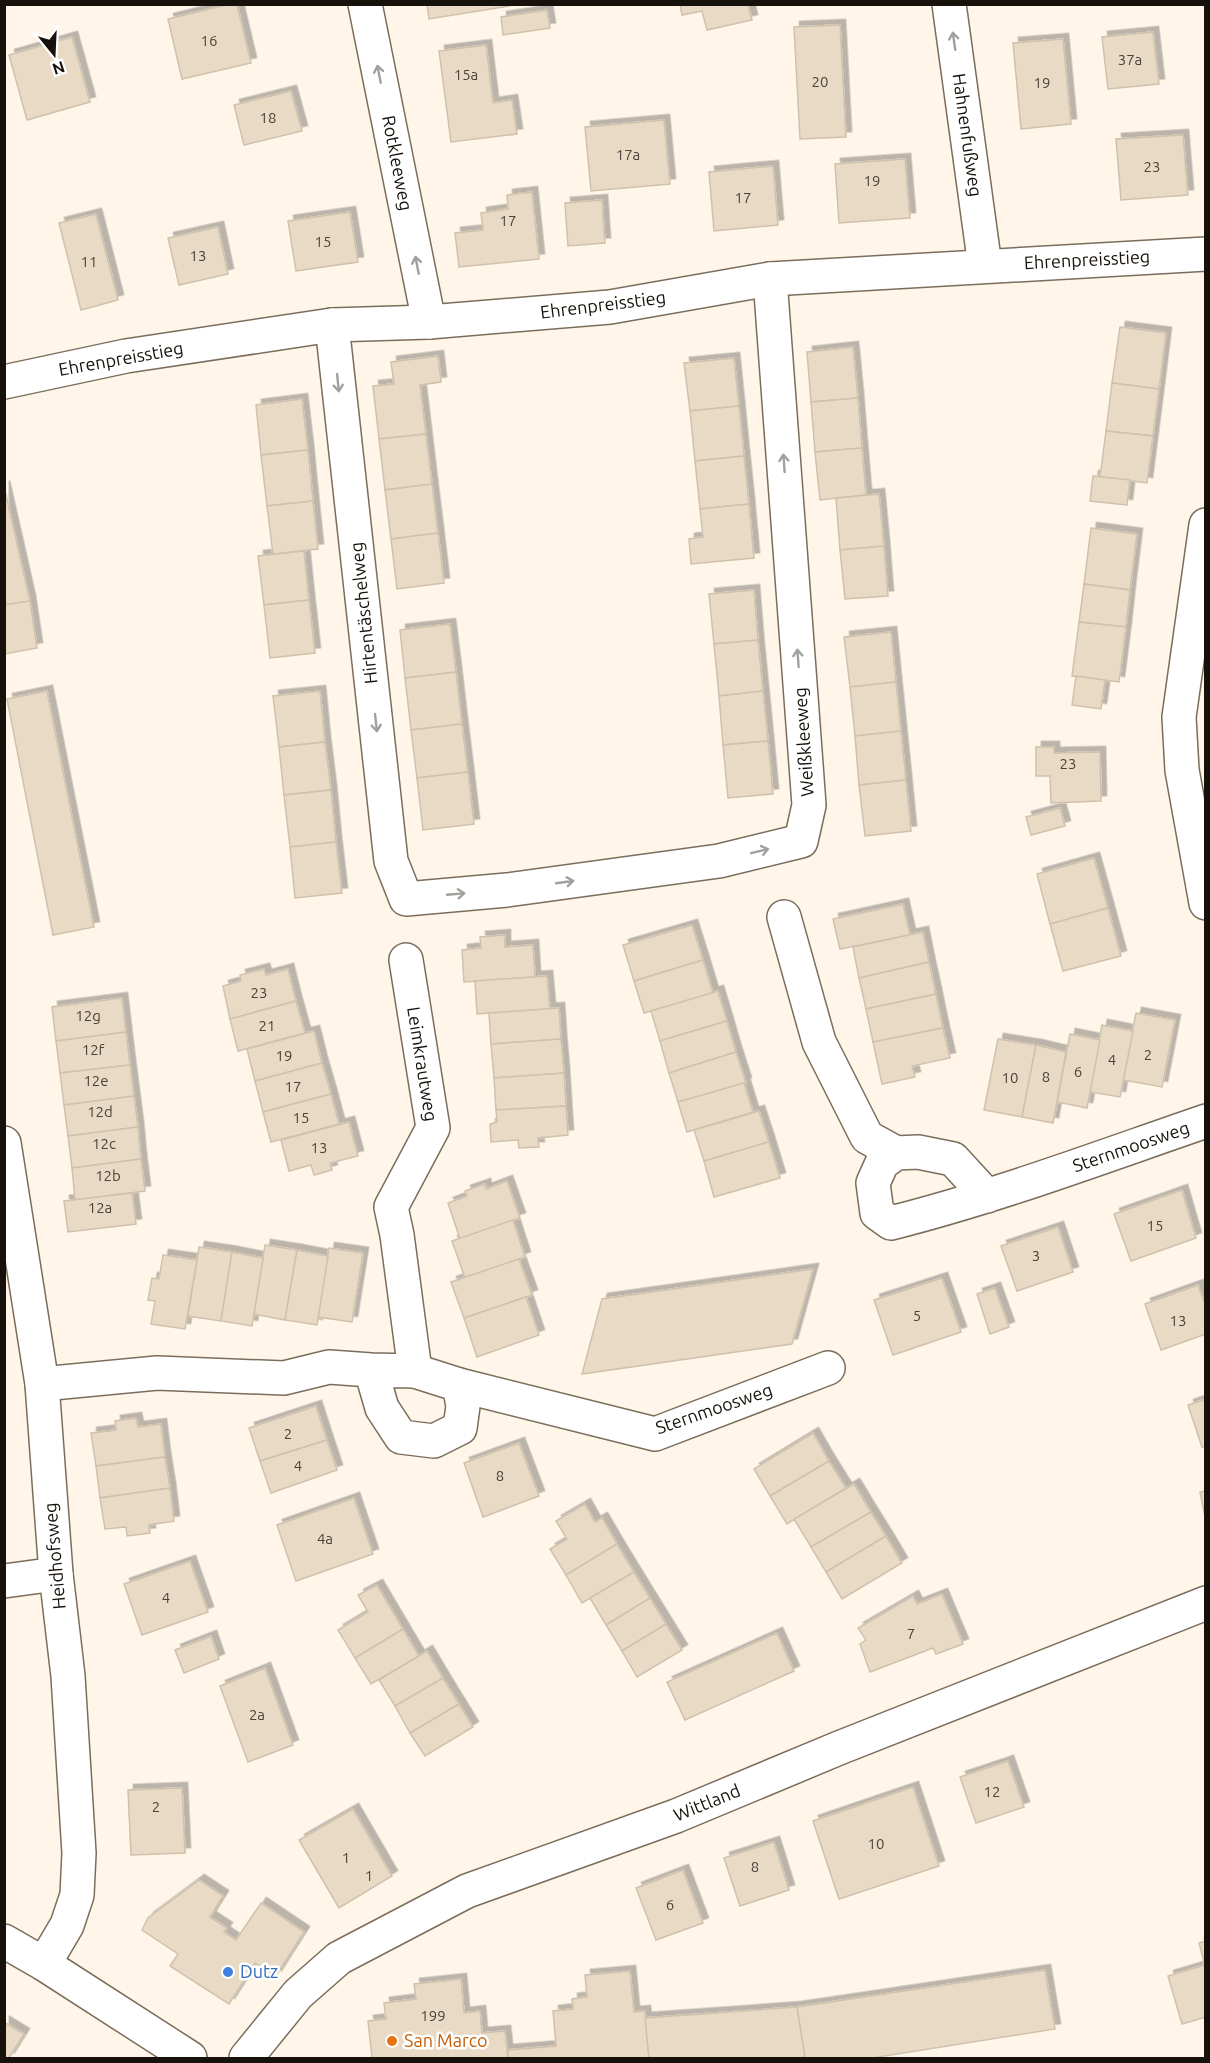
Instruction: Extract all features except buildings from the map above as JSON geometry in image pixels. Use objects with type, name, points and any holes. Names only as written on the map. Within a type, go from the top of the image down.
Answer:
[{"type":"street","name":"Rotkleeweg","points":[[365,4],[429,322]]},
{"type":"street","name":"Hahnenfußweg","points":[[950,4],[985,266]]},
{"type":"street","name":"Ehrenpreisstieg","points":[[4,382],[126,356],[332,325],[429,322],[610,307],[771,279],[1206,254]]},
{"type":"street","name":"Weißkleeweg","points":[[406,899],[507,890],[719,861],[801,841],[809,805],[771,279]]},
{"type":"street","name":"Hirtentäschelweg","points":[[332,325],[391,861],[406,899]]},
{"type":"street","points":[[1206,525],[1179,717],[1194,769],[1206,903]]},
{"type":"street","points":[[784,917],[819,1042],[867,1137],[896,1153],[918,1152],[953,1159],[987,1196]]},
{"type":"street","name":"Leimkrautweg","points":[[406,960],[433,1128],[391,1207],[397,1235],[415,1371]]},
{"type":"street","name":"Sternmoosweg","points":[[896,1153],[882,1163],[873,1183],[877,1213],[891,1223],[944,1210],[1206,1121]]},
{"type":"street","name":"Heidhofsweg","points":[[4,1143],[42,1384],[56,1574],[68,1676],[79,1853],[77,1895],[67,1924],[44,1964]]},
{"type":"street","points":[[42,1384],[157,1373],[284,1378],[329,1367],[415,1371],[459,1385],[463,1406],[460,1428],[434,1441],[401,1437],[382,1408],[371,1370]]},
{"type":"street","name":"Sternmoosweg","points":[[459,1385],[655,1434],[828,1368]]},
{"type":"street","points":[[4,1581],[56,1574]]},
{"type":"street","name":"Wittland","points":[[246,2058],[298,1994],[339,1958],[467,1891],[676,1816],[839,1748],[1206,1603]]},
{"type":"street","points":[[4,1941],[44,1964],[182,2056]]},
{"type":"place","name":"Dutz","points":[[228,1972]]},
{"type":"place","name":"San Marco","points":[[392,2041]]}]
